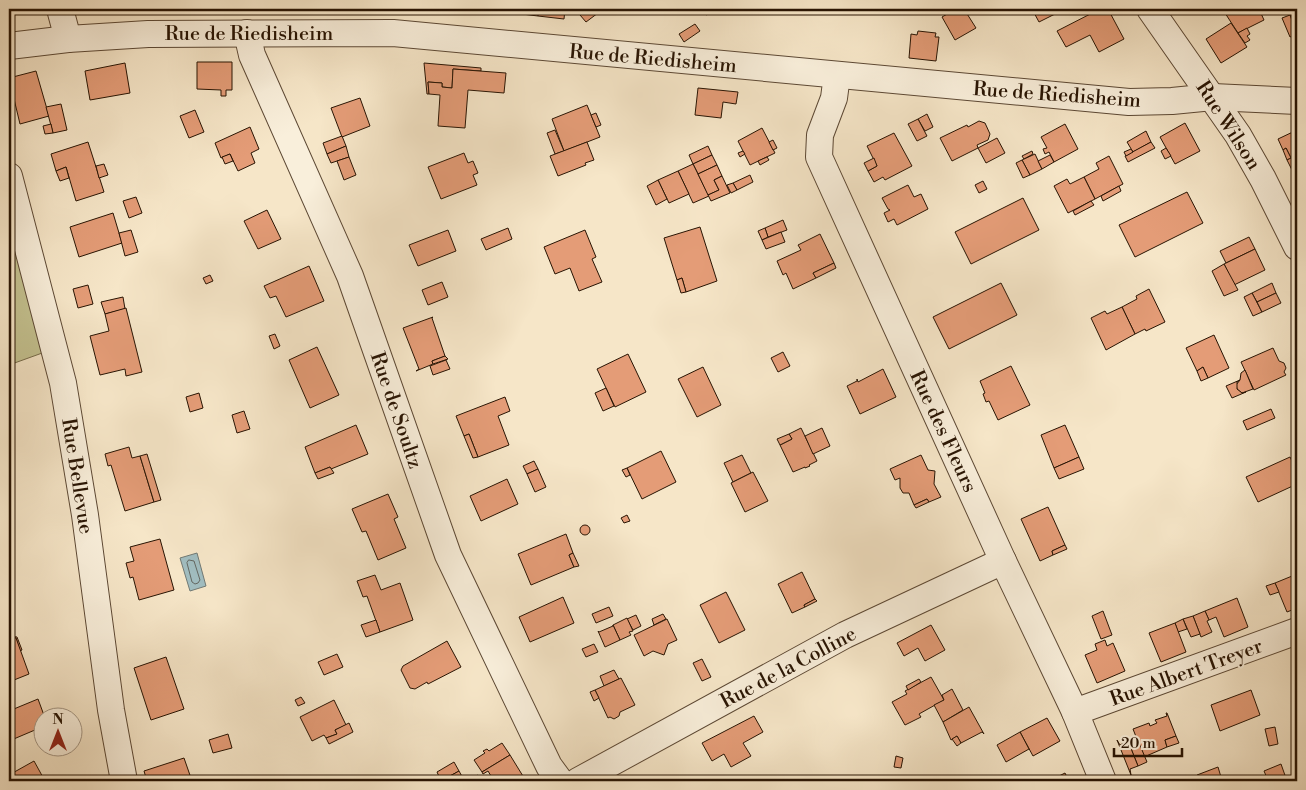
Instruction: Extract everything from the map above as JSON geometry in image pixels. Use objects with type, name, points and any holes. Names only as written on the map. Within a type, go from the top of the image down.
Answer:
[{"type":"street","points":[[60,9],[68,39]]},
{"type":"street","name":"Rue Wilson","points":[[1150,9],[1238,135],[1263,179],[1297,247]]},
{"type":"street","name":"Rue de Riedisheim","points":[[9,46],[68,39],[148,34],[248,32],[393,33],[1129,102],[1172,101],[1213,97],[1297,101]]},
{"type":"street","name":"Rue de Soultz","points":[[248,32],[252,55],[350,276],[448,555],[549,766],[560,781]]},
{"type":"street","name":"Rue des Fleurs","points":[[837,75],[834,98],[820,135],[819,157],[1003,561],[1075,712],[1103,781]]},
{"type":"street","name":"Rue Bellevue","points":[[9,176],[63,383],[85,515],[111,710],[124,781]]},
{"type":"street","name":"Rue de la Colline","points":[[578,781],[845,636],[1003,561]]},
{"type":"street","name":"Rue Albert Treyer","points":[[1075,712],[1297,631]]},
{"type":"shaded area","points":[[9,210],[45,352],[9,365]]},
{"type":"water","points":[[197,553],[206,586],[190,591],[180,558]]},
{"type":"building","points":[[522,9],[539,9],[538,16],[522,14]]},
{"type":"building","points":[[539,9],[565,9],[564,19],[538,16]]},
{"type":"building","points":[[575,9],[587,9],[580,15]]},
{"type":"building","points":[[587,9],[602,10],[586,22],[580,15]]},
{"type":"building","points":[[702,9],[716,9],[706,15]]},
{"type":"building","points":[[956,9],[964,9],[976,28],[955,40],[942,17]]},
{"type":"building","points":[[1032,9],[1065,9],[1039,22]]},
{"type":"building","points":[[1100,9],[1108,9],[1124,39],[1099,52],[1090,35],[1066,47],[1057,31]]},
{"type":"building","points":[[1227,9],[1259,9],[1264,20],[1238,33],[1225,13]]},
{"type":"building","points":[[1297,12],[1297,32],[1290,15]]},
{"type":"building","points":[[1290,15],[1297,34],[1290,37],[1282,18]]},
{"type":"building","points":[[1231,23],[1247,47],[1221,63],[1206,39]]},
{"type":"building","points":[[695,24],[700,31],[684,42],[679,34]]},
{"type":"building","points":[[1247,28],[1250,34],[1247,36],[1250,40],[1245,43],[1238,33]]},
{"type":"building","points":[[918,31],[936,33],[935,37],[939,37],[936,61],[909,58],[911,34],[917,35]]},
{"type":"building","points":[[197,62],[232,62],[232,90],[226,90],[226,96],[221,96],[221,90],[197,89]]},
{"type":"building","points":[[125,63],[130,93],[90,100],[85,71]]},
{"type":"building","points":[[424,63],[481,68],[481,71],[453,69],[452,88],[442,87],[442,83],[428,82],[429,94],[427,94]]},
{"type":"building","points":[[453,69],[506,73],[504,93],[468,90],[465,128],[438,126],[440,95],[429,94],[428,82],[442,83],[442,87],[452,88]]},
{"type":"building","points":[[36,71],[49,116],[20,124],[9,78]]},
{"type":"building","points":[[698,88],[738,92],[736,104],[723,102],[721,118],[695,115]]},
{"type":"building","points":[[360,98],[370,126],[342,137],[331,108]]},
{"type":"building","points":[[61,104],[67,130],[53,133],[46,107]]},
{"type":"building","points":[[587,105],[600,137],[564,151],[552,119]]},
{"type":"building","points":[[195,110],[204,132],[189,138],[180,116]]},
{"type":"building","points":[[596,113],[601,125],[596,127],[591,115]]},
{"type":"building","points":[[927,114],[933,127],[925,131],[918,119]]},
{"type":"building","points":[[918,119],[927,136],[917,141],[908,124]]},
{"type":"building","points":[[979,121],[985,123],[990,134],[988,140],[977,145],[978,148],[952,161],[940,138]]},
{"type":"building","points":[[1185,123],[1200,151],[1175,164],[1160,137]]},
{"type":"building","points":[[51,124],[53,133],[45,134],[43,126]]},
{"type":"building","points":[[1065,124],[1078,149],[1054,162],[1049,152],[1045,154],[1043,149],[1047,148],[1041,137]]},
{"type":"building","points":[[250,127],[259,149],[251,153],[255,163],[238,171],[230,154],[221,158],[215,143]]},
{"type":"building","points":[[762,128],[775,153],[750,165],[738,141]]},
{"type":"building","points":[[555,130],[564,151],[555,154],[547,133]]},
{"type":"building","points":[[1297,130],[1297,156],[1291,158],[1286,148],[1283,150],[1278,139]]},
{"type":"building","points":[[1146,131],[1151,142],[1133,152],[1127,142]]},
{"type":"building","points":[[894,133],[912,166],[885,180],[883,177],[874,182],[868,171],[877,166],[867,146]]},
{"type":"building","points":[[342,136],[346,146],[327,154],[323,143]]},
{"type":"building","points":[[997,138],[1005,153],[986,163],[978,148]]},
{"type":"building","points":[[773,140],[777,148],[773,150],[769,142]]},
{"type":"building","points":[[88,142],[104,192],[76,201],[66,167],[56,171],[51,154]]},
{"type":"building","points":[[587,142],[594,160],[558,176],[550,156]]},
{"type":"building","points":[[1151,142],[1155,148],[1128,162],[1125,156]]},
{"type":"building","points":[[346,146],[349,157],[331,163],[327,154]]},
{"type":"building","points":[[708,146],[712,155],[693,164],[689,155]]},
{"type":"building","points":[[1166,148],[1171,156],[1165,159],[1161,151]]},
{"type":"building","points":[[1286,148],[1291,158],[1287,160],[1283,150]]},
{"type":"building","points":[[1131,149],[1133,152],[1126,156],[1124,152]]},
{"type":"building","points":[[743,151],[745,154],[740,157],[738,153]]},
{"type":"building","points":[[1032,151],[1033,154],[1024,159],[1022,156]]},
{"type":"building","points":[[464,153],[468,163],[473,161],[478,173],[473,175],[477,185],[441,199],[428,167]]},
{"type":"building","points":[[230,154],[233,161],[225,164],[222,157]]},
{"type":"building","points":[[1035,154],[1042,169],[1030,175],[1022,160]]},
{"type":"building","points":[[712,155],[717,165],[698,174],[693,164]]},
{"type":"building","points":[[1050,155],[1054,162],[1042,169],[1038,161]]},
{"type":"building","points":[[1109,156],[1123,184],[1095,199],[1084,177],[1099,169],[1096,163]]},
{"type":"building","points":[[1297,156],[1296,181],[1292,170],[1295,169],[1291,158]]},
{"type":"building","points":[[349,157],[356,175],[344,180],[337,161]]},
{"type":"building","points":[[767,157],[769,160],[760,165],[758,161]]},
{"type":"building","points":[[874,158],[877,166],[868,171],[864,163]]},
{"type":"building","points":[[1291,158],[1295,169],[1292,170],[1287,160]]},
{"type":"building","points":[[1022,160],[1030,175],[1023,178],[1016,163]]},
{"type":"building","points":[[104,164],[108,175],[99,178],[96,166]]},
{"type":"building","points":[[693,164],[709,196],[693,203],[678,171]]},
{"type":"building","points":[[717,165],[722,176],[714,180],[719,190],[708,195],[698,174]]},
{"type":"building","points":[[66,167],[69,178],[60,181],[56,171]]},
{"type":"building","points":[[678,171],[689,194],[669,203],[658,180]]},
{"type":"building","points":[[750,175],[753,182],[737,190],[733,183]]},
{"type":"building","points":[[722,176],[730,193],[711,201],[708,195],[719,190],[714,180]]},
{"type":"building","points":[[1084,177],[1095,199],[1068,213],[1054,186],[1067,179],[1070,184]]},
{"type":"building","points":[[658,180],[667,199],[656,205],[647,186]]},
{"type":"building","points":[[983,181],[987,189],[979,193],[975,185]]},
{"type":"building","points":[[733,183],[737,190],[731,193],[727,185]]},
{"type":"building","points":[[908,185],[914,197],[921,194],[928,209],[897,225],[894,219],[888,222],[884,213],[890,210],[882,198]]},
{"type":"building","points":[[1119,186],[1121,191],[1103,201],[1101,196]]},
{"type":"building","points":[[1187,192],[1203,223],[1135,257],[1119,225]]},
{"type":"building","points":[[136,197],[142,213],[129,218],[123,201]]},
{"type":"building","points":[[1023,198],[1039,230],[971,264],[955,232]]},
{"type":"building","points":[[1091,201],[1094,205],[1075,215],[1073,211]]},
{"type":"building","points":[[267,210],[281,239],[258,249],[244,221]]},
{"type":"building","points":[[113,213],[122,243],[79,257],[70,227]]},
{"type":"building","points":[[783,220],[787,230],[768,237],[765,228]]},
{"type":"building","points":[[700,227],[717,281],[686,292],[682,278],[677,280],[664,238]]},
{"type":"building","points":[[508,228],[512,239],[486,250],[481,239]]},
{"type":"building","points":[[765,228],[768,237],[762,240],[758,231]]},
{"type":"building","points":[[131,230],[138,252],[125,256],[119,233]]},
{"type":"building","points":[[448,230],[456,251],[418,266],[409,245]]},
{"type":"building","points":[[585,230],[596,257],[592,259],[602,282],[579,291],[570,268],[555,274],[544,247]]},
{"type":"building","points":[[781,232],[785,242],[766,249],[762,240]]},
{"type":"building","points":[[820,234],[834,263],[813,273],[816,278],[793,289],[786,273],[783,275],[777,261],[801,250],[798,245]]},
{"type":"building","points":[[1249,237],[1255,249],[1226,263],[1220,251]]},
{"type":"building","points":[[1255,249],[1265,270],[1234,285],[1224,264]]},
{"type":"building","points":[[834,263],[836,268],[816,278],[813,273]]},
{"type":"building","points":[[1224,264],[1238,290],[1224,296],[1212,271]]},
{"type":"building","points":[[309,266],[324,301],[286,317],[276,296],[270,298],[264,286]]},
{"type":"building","points":[[210,275],[213,281],[206,284],[203,278]]},
{"type":"building","points":[[682,278],[686,292],[681,293],[677,280]]},
{"type":"building","points":[[442,282],[448,297],[428,305],[422,290]]},
{"type":"building","points":[[1001,283],[1017,315],[949,349],[933,317]]},
{"type":"building","points":[[1272,283],[1276,293],[1257,302],[1252,293]]},
{"type":"building","points":[[88,285],[93,304],[78,308],[73,289]]},
{"type":"building","points":[[1149,289],[1165,322],[1135,334],[1122,307],[1137,299],[1136,296]]},
{"type":"building","points":[[1252,293],[1262,312],[1253,316],[1244,297]]},
{"type":"building","points":[[1276,293],[1281,303],[1262,312],[1257,302]]},
{"type":"building","points":[[123,297],[125,309],[105,314],[101,302]]},
{"type":"building","points":[[1122,307],[1135,334],[1106,350],[1091,318],[1105,311],[1107,314]]},
{"type":"building","points":[[126,308],[142,372],[126,376],[125,369],[100,375],[90,336],[109,331],[105,314]]},
{"type":"building","points":[[433,317],[445,356],[432,361],[433,364],[416,371],[419,369],[403,328]]},
{"type":"building","points":[[275,334],[280,346],[274,349],[269,336]]},
{"type":"building","points":[[1214,335],[1229,368],[1208,378],[1203,367],[1197,371],[1186,348]]},
{"type":"building","points":[[317,347],[339,395],[310,408],[289,360]]},
{"type":"building","points":[[1273,348],[1279,361],[1284,363],[1286,375],[1254,390],[1241,362]]},
{"type":"building","points":[[783,352],[790,366],[778,372],[771,358]]},
{"type":"building","points":[[628,354],[646,392],[615,407],[597,369]]},
{"type":"building","points":[[445,356],[448,359],[433,364],[432,361]]},
{"type":"building","points":[[446,360],[450,369],[433,375],[430,366]]},
{"type":"building","points":[[1011,366],[1030,405],[998,420],[989,401],[986,402],[983,394],[985,393],[980,381]]},
{"type":"building","points":[[703,367],[721,405],[697,417],[678,379]]},
{"type":"building","points":[[1203,367],[1208,378],[1201,381],[1197,371]]},
{"type":"building","points":[[883,369],[896,397],[860,414],[847,386],[857,381],[857,379],[858,382]]},
{"type":"building","points":[[1245,370],[1253,389],[1242,393],[1237,389],[1236,385],[1240,380],[1241,373]]},
{"type":"building","points":[[1240,380],[1237,382],[1237,389],[1242,393],[1246,392],[1232,398],[1226,386]]},
{"type":"building","points":[[606,388],[614,406],[603,411],[595,393]]},
{"type":"building","points":[[199,393],[203,408],[190,412],[186,397]]},
{"type":"building","points":[[505,397],[510,411],[498,416],[509,445],[478,457],[469,434],[464,436],[456,416]]},
{"type":"building","points":[[1271,409],[1275,418],[1247,430],[1243,421]]},
{"type":"building","points":[[244,411],[250,429],[237,433],[232,415]]},
{"type":"building","points":[[356,425],[368,454],[331,469],[330,467],[315,473],[305,447]]},
{"type":"building","points":[[1065,425],[1079,457],[1054,468],[1041,435]]},
{"type":"building","points":[[801,428],[817,461],[810,466],[793,472],[780,445],[792,439],[789,434]]},
{"type":"building","points":[[822,428],[830,446],[813,454],[805,436]]},
{"type":"building","points":[[469,434],[478,457],[473,458],[464,436]]},
{"type":"building","points":[[789,434],[792,439],[780,445],[777,439]]},
{"type":"building","points":[[129,447],[132,458],[140,456],[154,502],[125,511],[111,465],[108,466],[105,454]]},
{"type":"building","points":[[661,451],[676,482],[642,499],[627,468]]},
{"type":"building","points":[[147,454],[161,500],[154,502],[140,456]]},
{"type":"building","points":[[742,455],[751,473],[733,482],[724,463]]},
{"type":"building","points":[[921,455],[928,470],[935,471],[934,484],[941,497],[929,502],[927,499],[914,505],[909,493],[903,493],[900,488],[900,478],[895,480],[890,469]]},
{"type":"building","points":[[1079,457],[1084,469],[1059,479],[1054,468]]},
{"type":"building","points":[[1290,457],[1297,471],[1297,484],[1258,502],[1246,477]]},
{"type":"building","points":[[534,461],[538,469],[527,474],[523,466]]},
{"type":"building","points":[[330,467],[334,473],[318,479],[315,473]]},
{"type":"building","points":[[627,468],[630,475],[626,477],[622,470]]},
{"type":"building","points":[[538,469],[546,487],[535,492],[527,474]]},
{"type":"building","points":[[753,472],[768,501],[745,512],[731,483]]},
{"type":"building","points":[[507,479],[518,504],[481,521],[470,496]]},
{"type":"building","points":[[388,494],[398,517],[394,519],[406,548],[378,560],[366,531],[362,532],[352,509]]},
{"type":"building","points":[[927,499],[929,502],[916,508],[914,505]]},
{"type":"building","points":[[1048,507],[1065,545],[1052,551],[1053,555],[1040,561],[1021,519]]},
{"type":"building","points":[[627,515],[630,521],[624,523],[621,518]]},
{"type":"building","points":[[585,525],[590,530],[585,535],[580,530]]},
{"type":"building","points":[[566,534],[573,553],[569,555],[574,567],[531,585],[518,554]]},
{"type":"building","points":[[160,539],[174,590],[139,600],[133,577],[130,578],[126,563],[134,561],[130,547]]},
{"type":"building","points":[[1065,545],[1067,549],[1053,555],[1052,551]]},
{"type":"building","points":[[573,553],[579,566],[574,567],[569,555]]},
{"type":"building","points":[[802,572],[815,599],[804,605],[805,607],[792,613],[778,584]]},
{"type":"building","points":[[1297,574],[1297,608],[1287,612],[1275,583]]},
{"type":"building","points":[[375,575],[381,590],[400,583],[413,620],[380,632],[367,596],[363,597],[357,581]]},
{"type":"building","points":[[1275,583],[1279,592],[1270,595],[1266,586]]},
{"type":"building","points":[[726,592],[745,630],[719,643],[700,605]]},
{"type":"building","points":[[563,597],[574,623],[530,642],[519,617]]},
{"type":"building","points":[[1237,598],[1248,627],[1224,637],[1216,617],[1209,620],[1205,611]]},
{"type":"building","points":[[815,599],[817,601],[805,607],[804,605]]},
{"type":"building","points":[[609,607],[613,616],[596,623],[592,614]]},
{"type":"building","points":[[1103,611],[1112,635],[1101,639],[1092,616]]},
{"type":"building","points":[[1205,611],[1212,632],[1201,637],[1193,616]]},
{"type":"building","points":[[663,614],[666,619],[654,625],[652,619]]},
{"type":"building","points":[[636,615],[641,626],[633,630],[627,619]]},
{"type":"building","points":[[1193,616],[1200,634],[1191,637],[1183,619]]},
{"type":"building","points":[[627,618],[633,631],[629,632],[631,635],[620,640],[613,625]]},
{"type":"building","points":[[667,619],[677,640],[668,644],[664,655],[653,651],[644,656],[634,635]]},
{"type":"building","points":[[1183,619],[1187,629],[1178,632],[1175,623]]},
{"type":"building","points":[[376,620],[380,632],[366,637],[361,625]]},
{"type":"building","points":[[1175,623],[1186,652],[1161,662],[1149,633]]},
{"type":"building","points":[[613,625],[620,640],[605,647],[598,631]]},
{"type":"building","points":[[931,625],[945,650],[925,661],[918,648],[904,656],[897,643]]},
{"type":"building","points":[[9,636],[17,637],[22,650],[20,651],[16,638]]},
{"type":"building","points":[[9,637],[16,638],[29,674],[9,682]]},
{"type":"building","points":[[1105,640],[1107,646],[1113,643],[1125,671],[1097,683],[1085,655],[1097,650],[1095,644]]},
{"type":"building","points":[[447,641],[461,667],[428,684],[427,682],[415,689],[410,688],[401,670],[403,666]]},
{"type":"building","points":[[594,644],[598,652],[586,657],[582,649]]},
{"type":"building","points":[[337,654],[343,667],[324,675],[318,662]]},
{"type":"building","points":[[166,657],[184,709],[151,720],[134,668]]},
{"type":"building","points":[[702,659],[711,677],[702,681],[693,663]]},
{"type":"building","points":[[614,670],[619,679],[604,686],[600,676]]},
{"type":"building","points":[[931,677],[944,700],[919,714],[921,717],[905,725],[892,702],[907,694],[905,691]]},
{"type":"building","points":[[621,678],[635,705],[620,712],[619,716],[614,719],[608,718],[595,690]]},
{"type":"building","points":[[919,679],[921,682],[908,690],[906,686]]},
{"type":"building","points":[[952,689],[963,710],[943,722],[934,705],[944,700],[942,695]]},
{"type":"building","points":[[595,690],[599,698],[594,701],[590,692]]},
{"type":"building","points":[[1251,690],[1260,715],[1220,731],[1211,705]]},
{"type":"building","points":[[301,697],[305,703],[298,706],[295,700]]},
{"type":"building","points":[[38,699],[41,708],[32,708],[32,731],[9,741],[9,711]]},
{"type":"building","points":[[334,700],[346,725],[335,730],[337,734],[326,738],[324,735],[312,741],[300,717]]},
{"type":"building","points":[[969,707],[984,734],[982,732],[961,743],[957,736],[951,740],[943,722]]},
{"type":"building","points":[[1166,713],[1176,736],[1165,740],[1167,747],[1144,757],[1133,729],[1149,723],[1150,726],[1157,723],[1155,720],[1167,716]]},
{"type":"building","points":[[754,716],[763,732],[743,743],[751,756],[731,767],[724,754],[712,761],[702,743]]},
{"type":"building","points":[[1047,718],[1060,741],[1033,756],[1020,732]]},
{"type":"building","points":[[349,723],[353,732],[329,744],[326,738],[337,734],[335,730]]},
{"type":"building","points":[[1275,727],[1278,744],[1269,746],[1265,729]]},
{"type":"building","points":[[1020,732],[1029,749],[1006,762],[997,745]]},
{"type":"building","points":[[228,734],[232,748],[213,753],[209,740]]},
{"type":"building","points":[[957,736],[961,743],[957,746],[952,739]]},
{"type":"building","points":[[1176,736],[1179,743],[1167,747],[1165,740]]},
{"type":"building","points":[[1137,738],[1147,762],[1138,766],[1128,741]]},
{"type":"building","points":[[1117,740],[1120,745],[1128,741],[1138,766],[1130,769],[1131,775]]},
{"type":"building","points":[[502,743],[510,755],[482,772],[474,760],[485,753],[483,751],[487,749],[489,751]]},
{"type":"building","points":[[510,755],[526,781],[494,781],[488,771],[483,774],[482,772]]},
{"type":"building","points":[[896,756],[903,758],[901,768],[894,767]]},
{"type":"building","points":[[184,758],[192,781],[147,781],[144,771]]},
{"type":"building","points":[[34,761],[45,781],[9,781],[9,775]]},
{"type":"building","points":[[454,762],[459,771],[441,781],[437,772]]},
{"type":"building","points":[[1281,764],[1287,781],[1257,781],[1267,778],[1264,771]]},
{"type":"building","points":[[1218,767],[1221,777],[1210,781],[1199,781],[1197,775]]},
{"type":"building","points":[[459,771],[464,780],[441,781]]},
{"type":"building","points":[[1065,773],[1069,781],[1049,781]]},
{"type":"building","points":[[478,775],[481,779],[467,781]]},
{"type":"building","points":[[352,776],[354,781],[343,781]]},
{"type":"building","points":[[1221,777],[1223,781],[1210,781]]}]
